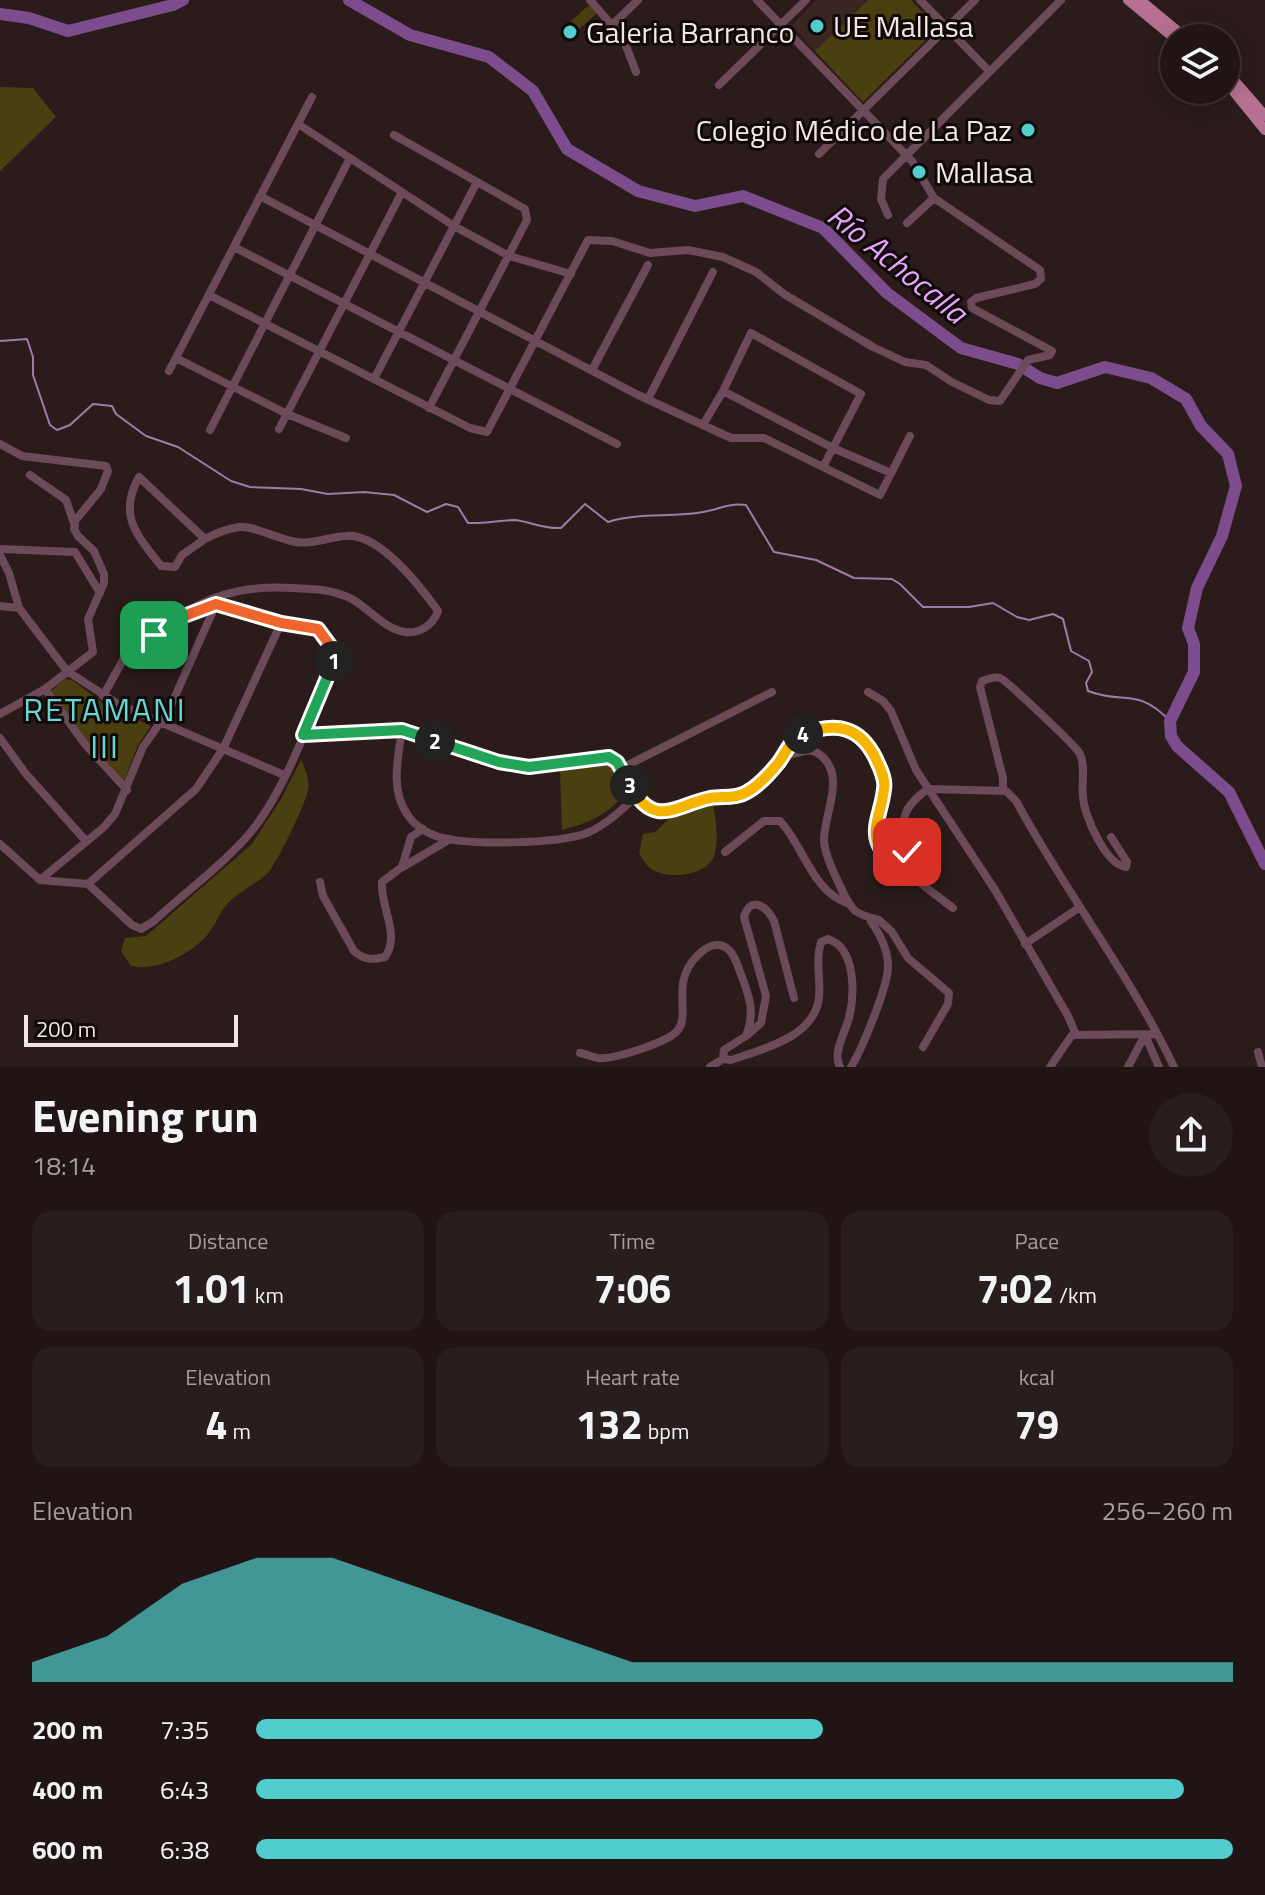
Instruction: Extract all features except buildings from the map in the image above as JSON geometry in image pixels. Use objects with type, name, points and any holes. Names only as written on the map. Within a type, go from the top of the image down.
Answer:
[{"type":"main road","points":[[1128,0],[1160,26]]},
{"type":"main road","points":[[1140,0],[1169,24]]},
{"type":"main road","points":[[1240,87],[1265,116]]},
{"type":"main road","points":[[1240,99],[1265,130]]},
{"type":"street","points":[[590,0],[623,38],[636,72]]},
{"type":"street","points":[[612,25],[638,0]]},
{"type":"street","points":[[209,295],[429,408],[470,428],[487,432],[588,240],[612,241],[650,253],[688,250],[723,257],[756,272],[784,294],[873,347],[905,362],[926,365],[989,400],[1000,401],[1028,360],[1050,355],[1052,351],[972,308],[971,302],[976,298],[1035,284],[1041,279],[1040,270],[934,198],[906,155],[757,0]]},
{"type":"street","points":[[719,85],[806,0]]},
{"type":"street","points":[[920,0],[989,71]]},
{"type":"street","points":[[819,154],[975,0]]},
{"type":"street","points":[[888,215],[881,199],[883,179],[1061,0]]},
{"type":"street","points":[[169,371],[312,97]]},
{"type":"street","points":[[298,124],[454,226],[509,256],[571,274]]},
{"type":"street","points":[[394,135],[525,209],[527,220],[429,408]]},
{"type":"street","points":[[210,430],[350,158]]},
{"type":"street","points":[[374,379],[477,182]]},
{"type":"street","points":[[279,429],[402,192]]},
{"type":"street","points":[[260,196],[648,399],[731,438],[764,438],[880,495],[910,436]]},
{"type":"street","points":[[907,223],[934,198]]},
{"type":"street","points":[[234,247],[617,444]]},
{"type":"street","points":[[592,370],[648,265]]},
{"type":"street","points":[[648,399],[713,272]]},
{"type":"street","points":[[703,425],[751,333],[861,394],[823,467]]},
{"type":"street","points":[[176,358],[287,414],[346,438]]},
{"type":"street","points":[[723,391],[833,448],[891,473]]},
{"type":"street","points":[[0,444],[22,456],[106,466],[108,471],[101,489],[75,521],[75,526]]},
{"type":"street","points":[[0,714],[45,689],[93,652],[88,619],[104,583],[100,563],[94,551],[78,536],[66,500],[30,475]]},
{"type":"street","points":[[184,616],[190,609],[216,597],[271,586],[333,591],[404,632],[424,628],[438,611],[418,584],[374,543],[358,535],[312,543],[294,542],[247,525],[227,528],[182,555],[175,567],[161,566],[141,542],[129,510],[130,492],[139,477],[205,539]]},
{"type":"street","points":[[100,593],[75,552],[0,552],[19,608],[67,671],[103,696],[284,775]]},
{"type":"street","points":[[40,880],[115,814],[143,747],[162,722],[216,604]]},
{"type":"street","points":[[0,844],[40,880],[88,884],[132,925],[141,929],[154,921],[249,833],[264,813],[303,735],[337,655],[318,629],[281,623],[216,604],[184,616],[127,653],[103,696]]},
{"type":"street","points":[[0,606],[19,608]]},
{"type":"street","points":[[88,884],[196,789],[223,749],[281,623]]},
{"type":"street","points":[[1003,789],[1003,778],[980,687],[982,681],[993,677],[1009,684],[1031,708],[1074,744],[1083,763],[1086,814],[1110,857],[1126,867],[1127,862],[1111,837]]},
{"type":"street","points":[[45,689],[84,743],[127,790]]},
{"type":"street","points":[[622,768],[772,692]]},
{"type":"street","points":[[868,692],[883,701],[891,711],[916,770],[995,890],[1076,1035]]},
{"type":"street","points":[[303,735],[402,730],[515,766],[546,766],[605,757],[622,768],[636,796],[655,810],[669,812],[749,791],[795,738],[818,730],[844,729],[863,738],[872,752],[884,780],[876,835],[890,861],[903,863]]},
{"type":"street","points":[[402,730],[397,765],[399,796],[406,813],[423,829],[450,839],[520,842],[577,836],[610,820],[636,796]]},
{"type":"street","points":[[0,738],[26,774],[86,841]]},
{"type":"street","points":[[784,754],[812,751],[826,763],[833,791],[824,839],[827,858],[855,913],[884,924],[908,958],[949,993],[948,1004],[923,1047]]},
{"type":"street","points":[[953,908],[907,873],[903,863],[907,852],[905,812],[910,803],[928,789],[1003,789],[1016,801],[1144,1009],[1174,1067]]},
{"type":"street","points":[[725,852],[764,821],[780,821],[815,876],[840,900],[848,902]]},
{"type":"street","points":[[402,867],[411,837],[423,829]]},
{"type":"street","points":[[320,882],[323,896],[354,951],[361,957],[373,960],[385,957],[390,951],[391,928],[382,882],[450,839]]},
{"type":"street","points":[[723,1059],[724,1050],[761,1023],[766,996],[744,917],[752,904],[761,904],[774,921],[794,998]]},
{"type":"street","points":[[1025,944],[1080,907]]},
{"type":"street","points":[[851,1067],[877,1006],[888,967],[885,946],[870,920]]},
{"type":"street","points":[[710,1067],[723,1059],[731,1060],[787,1040],[802,1029],[819,1002],[819,951],[821,942],[828,939],[833,940],[846,954],[852,967],[849,1016],[837,1060],[840,1067]]},
{"type":"street","points":[[580,1053],[600,1058],[637,1049],[675,1034],[681,1024],[683,976],[700,952],[713,945],[726,946],[733,954],[748,992],[752,1009],[746,1036]]},
{"type":"street","points":[[1050,1067],[1067,1038],[1076,1035],[1156,1034]]},
{"type":"street","points":[[1128,1067],[1145,1035]]},
{"type":"street","points":[[1145,1035],[1159,1067]]},
{"type":"street","points":[[1258,1052],[1262,1067]]},
{"type":"shaded area","name":"UE Mallasa","points":[[816,0],[868,0],[815,51],[792,25]]},
{"type":"shaded area","points":[[868,0],[911,0],[938,28],[863,102],[815,51]]},
{"type":"shaded area","points":[[589,5],[597,13],[578,30],[571,21]]},
{"type":"shaded area","points":[[0,87],[33,88],[56,117],[0,171]]},
{"type":"shaded area","name":"RETAMANI III","points":[[65,679],[72,680],[104,704],[151,726],[138,745],[124,781],[86,741],[51,691]]},
{"type":"shaded area","points":[[301,760],[307,775],[308,790],[284,846],[268,873],[228,903],[208,934],[193,948],[162,964],[131,966],[121,951],[125,938],[146,936],[252,844]]},
{"type":"shaded area","points":[[609,764],[624,793],[612,807],[597,817],[562,830],[560,770]]},
{"type":"shaded area","points":[[713,804],[716,844],[710,863],[695,872],[677,875],[649,868],[639,854],[643,834],[655,832],[671,817]]},
{"type":"waterway","name":"Río Achocalla","points":[[0,14],[29,18],[68,31],[183,0]]},
{"type":"waterway","name":"Río Achocalla","points":[[349,0],[410,35],[489,57],[533,91],[567,149],[638,191],[695,206],[743,196],[823,228],[887,293],[961,348],[1018,364],[1040,378],[1057,383],[1105,367],[1151,378],[1186,399],[1201,426],[1228,454],[1236,486],[1222,536],[1197,588],[1188,628],[1194,644],[1194,672],[1170,721],[1171,736],[1177,746],[1229,792],[1265,864]]},
{"type":"waterway","points":[[0,341],[27,339],[33,357],[33,375],[50,425],[57,430],[70,425],[93,404],[112,406],[116,414],[146,436],[178,447],[231,481],[250,487],[301,489],[328,494],[364,492],[394,495],[427,512],[446,504],[458,507],[468,523],[515,520],[554,528],[561,528],[585,504],[608,522],[746,505],[774,552],[816,560],[854,578],[892,579],[923,607],[969,607],[993,603],[1017,617],[1029,620],[1053,614],[1063,619],[1071,651],[1089,661],[1092,672],[1086,683],[1088,691],[1139,700],[1170,721]]},
{"type":"place","name":"UE Mallasa","points":[[817,26]]},
{"type":"place","name":"Galeria Barranco","points":[[570,32]]},
{"type":"place","name":"Colegio Médico de La Paz","points":[[1028,130]]},
{"type":"place","name":"Mallasa","points":[[919,172]]},
{"type":"district","name":"RETAMANI III","points":[[105,728]]},
{"type":"route","points":[[154,635],[184,616],[216,604],[292,626],[318,629],[337,655],[303,735],[402,730],[515,766],[546,766],[609,757],[622,768],[636,796],[661,811],[674,811],[704,800],[744,794],[772,770],[795,738],[807,732],[844,729],[863,738],[884,780],[876,819],[879,843],[895,864],[903,863],[907,852]]}]
